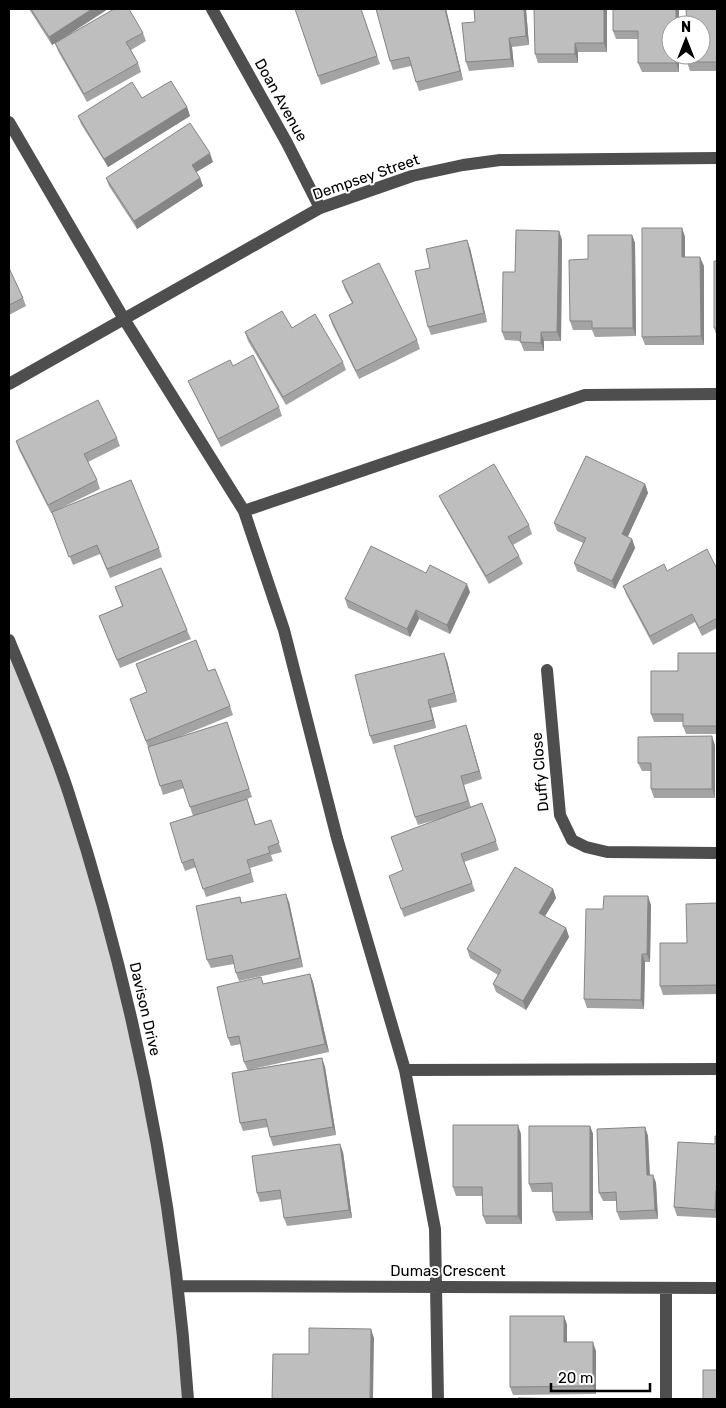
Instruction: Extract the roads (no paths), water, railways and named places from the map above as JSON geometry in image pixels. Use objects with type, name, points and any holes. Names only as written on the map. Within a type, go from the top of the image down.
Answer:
[{"type":"street","name":"Doan Avenue","points":[[212,9],[287,143],[320,208]]},
{"type":"street","points":[[9,122],[124,318],[244,511],[284,630],[337,838],[404,1070],[435,1229],[438,1399]]},
{"type":"street","name":"Dempsey Street","points":[[9,384],[320,208],[412,176],[463,165],[536,159],[717,158]]},
{"type":"street","points":[[244,511],[585,395],[717,394]]},
{"type":"street","name":"Davison Drive","points":[[9,640],[68,793],[126,993],[162,1171],[178,1286],[188,1399]]},
{"type":"street","name":"Duffy Close","points":[[547,670],[560,815],[572,840],[586,847],[607,852],[717,853]]},
{"type":"street","points":[[404,1070],[717,1069]]},
{"type":"street","name":"Dumas Crescent","points":[[178,1286],[717,1288]]},
{"type":"street","points":[[666,1288],[666,1399]]}]
